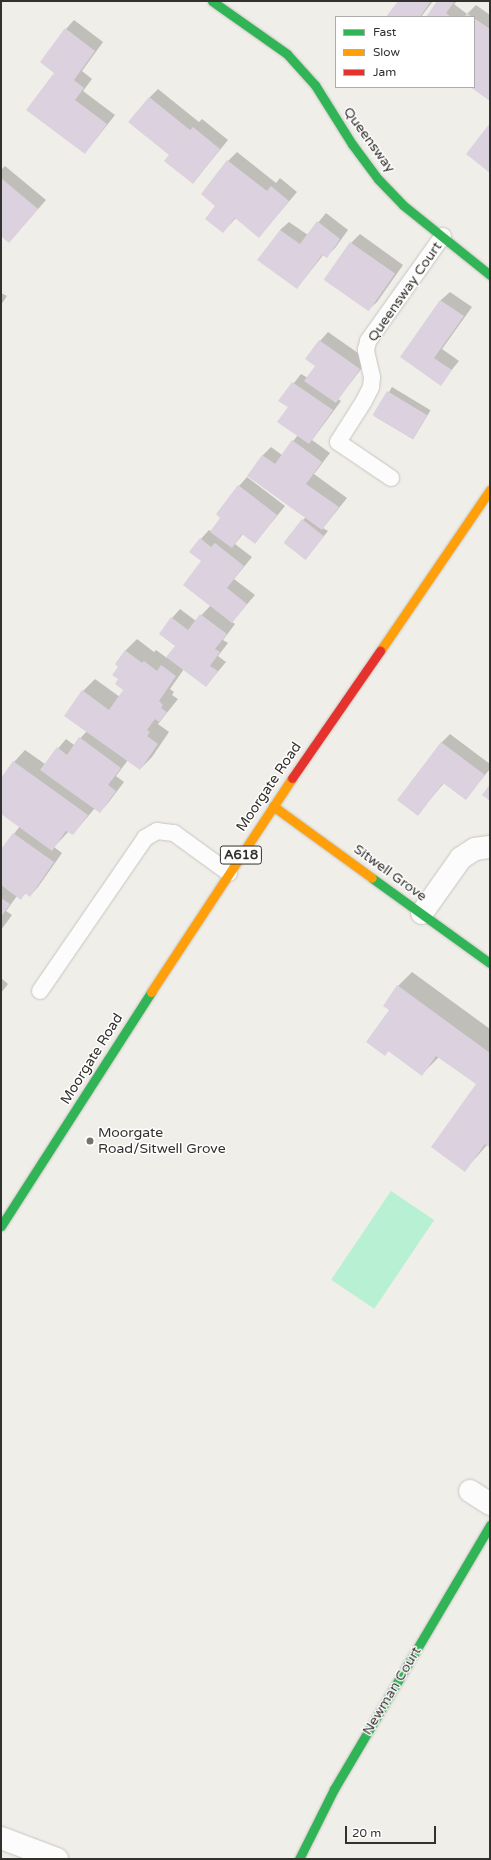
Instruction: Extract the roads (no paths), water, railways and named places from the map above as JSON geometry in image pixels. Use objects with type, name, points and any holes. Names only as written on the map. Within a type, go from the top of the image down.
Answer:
[{"type":"street","name":"Queensway","points":[[212,1],[287,54],[315,86],[352,144],[378,179],[403,205],[490,275]]},
{"type":"street","name":"Moorgate Road","points":[[1,1226],[229,872],[490,490]]},
{"type":"street","name":"Sitwell Grove","points":[[273,806],[490,963]]},
{"type":"street","points":[[422,913],[461,858],[475,849],[490,847]]},
{"type":"street","points":[[470,1491],[490,1504]]},
{"type":"street","name":"Newman Court","points":[[299,1859],[334,1789],[490,1525]]},
{"type":"street","points":[[1,1838],[57,1859]]},
{"type":"lane","name":"Queensway Court","points":[[391,478],[338,442],[364,401],[371,387],[372,377],[366,350],[368,341],[443,236]]},
{"type":"lane","points":[[40,992],[146,838],[157,831],[174,833],[229,872]]},
{"type":"place","name":"Moorgate Road/Sitwell Grove","points":[[90,1141]]}]
